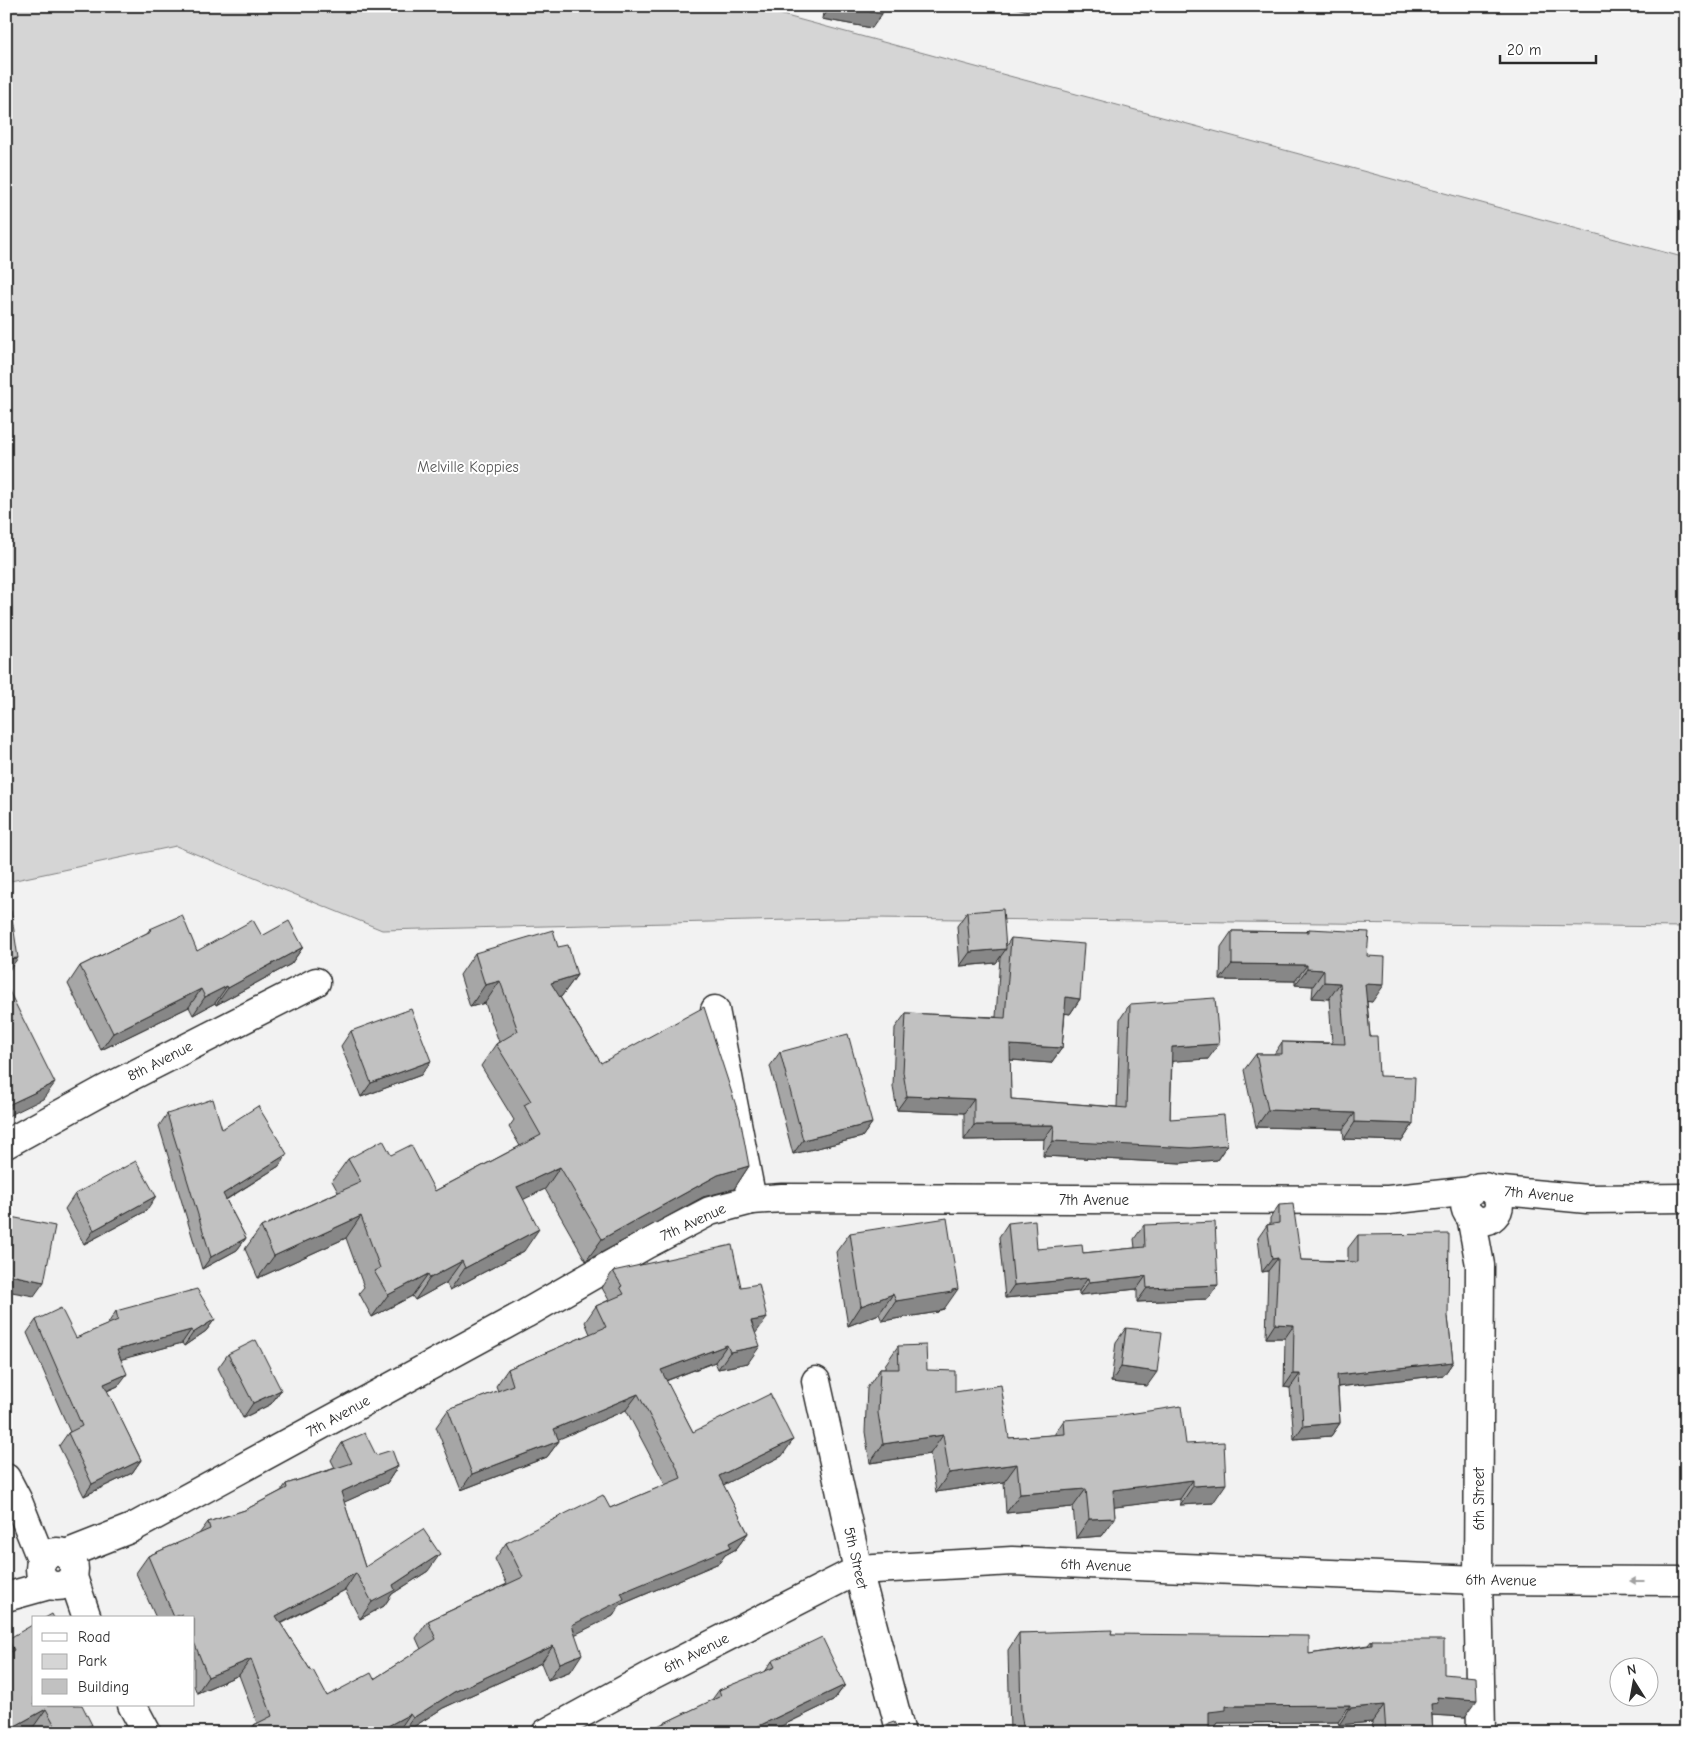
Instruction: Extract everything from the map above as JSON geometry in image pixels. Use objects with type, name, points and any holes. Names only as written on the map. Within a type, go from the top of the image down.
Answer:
[{"type":"street","name":"8th Avenue","points":[[6,1144],[104,1090],[316,982]]},
{"type":"street","points":[[715,1010],[752,1200]]},
{"type":"street","name":"7th Avenue","points":[[6,1597],[525,1314],[645,1244],[710,1211],[752,1200],[782,1198],[1388,1200],[1481,1206],[1587,1199],[1686,1198]]},
{"type":"street","name":"6th Street","points":[[1481,1206],[1478,1580],[1481,1733]]},
{"type":"street","name":"5th Street","points":[[816,1381],[858,1570],[901,1733]]},
{"type":"street","points":[[12,1489],[86,1616]]},
{"type":"street","name":"6th Avenue","points":[[546,1733],[658,1672],[858,1570],[1012,1561],[1478,1580],[1686,1581]]},
{"type":"street","points":[[58,1569],[81,1616]]},
{"type":"street","name":"7th Avenue","points":[[6,1592],[58,1569]]},
{"type":"street","points":[[133,1706],[147,1733]]},
{"type":"green space","name":"Melville Koppies","points":[[6,6],[749,6],[1686,258],[1686,927],[874,918],[382,930],[176,846],[6,882]]},
{"type":"building","points":[[840,6],[883,6],[882,14]]},
{"type":"building","points":[[1003,909],[1006,949],[970,952],[967,912]]},
{"type":"building","points":[[11,911],[18,958],[6,959],[6,912]]},
{"type":"building","points":[[182,915],[197,951],[253,920],[262,936],[289,921],[303,947],[228,988],[227,986],[205,997],[201,989],[113,1033],[80,966],[151,931],[150,929]]},
{"type":"building","points":[[1309,929],[1369,932],[1367,956],[1385,957],[1384,985],[1365,984],[1370,1036],[1377,1036],[1379,1076],[1415,1077],[1413,1124],[1355,1122],[1355,1113],[1268,1110],[1256,1054],[1282,1054],[1282,1042],[1345,1044],[1340,983],[1324,982],[1324,970],[1307,969],[1307,965],[1232,964],[1232,931],[1309,932]]},
{"type":"building","points":[[553,930],[558,947],[568,945],[577,975],[551,983],[601,1063],[704,1007],[740,1118],[749,1166],[718,1175],[602,1239],[560,1167],[517,1187],[539,1229],[465,1268],[462,1261],[430,1278],[428,1274],[388,1295],[374,1271],[380,1268],[361,1216],[274,1256],[261,1227],[361,1182],[348,1159],[383,1140],[391,1155],[411,1145],[435,1191],[541,1135],[524,1105],[531,1101],[496,1044],[518,1031],[500,981],[485,985],[475,953]]},
{"type":"building","points":[[1011,938],[1084,944],[1080,999],[1066,997],[1062,1048],[1010,1045],[1011,1099],[1127,1108],[1130,1004],[1215,998],[1219,1044],[1172,1047],[1170,1119],[1224,1115],[1227,1145],[1191,1148],[1053,1141],[1054,1125],[974,1125],[974,1099],[907,1096],[903,1072],[906,1013],[1005,1018]]},
{"type":"building","points":[[6,985],[55,1083],[6,1106]]},
{"type":"building","points":[[411,1009],[431,1061],[371,1083],[351,1031]]},
{"type":"building","points":[[848,1034],[872,1123],[803,1140],[780,1052]]},
{"type":"building","points":[[213,1099],[222,1129],[258,1106],[287,1154],[223,1194],[246,1238],[211,1257],[167,1114]]},
{"type":"building","points":[[136,1161],[156,1196],[94,1230],[75,1194]]},
{"type":"building","points":[[1293,1204],[1301,1260],[1358,1262],[1358,1235],[1449,1234],[1448,1317],[1453,1362],[1337,1375],[1340,1423],[1303,1426],[1300,1374],[1293,1374],[1294,1325],[1275,1324],[1278,1258],[1272,1259],[1267,1225],[1279,1223],[1279,1205]]},
{"type":"building","points":[[6,1216],[55,1226],[44,1282],[6,1274]]},
{"type":"building","points":[[947,1218],[958,1289],[952,1290],[952,1292],[896,1301],[893,1294],[861,1306],[850,1233]]},
{"type":"building","points":[[1035,1220],[1037,1249],[1082,1245],[1083,1253],[1145,1247],[1144,1225],[1215,1222],[1218,1285],[1147,1288],[1146,1276],[1089,1282],[1088,1278],[1014,1285],[1008,1223]]},
{"type":"building","points":[[732,1245],[741,1287],[759,1284],[767,1318],[751,1321],[760,1346],[730,1352],[727,1345],[661,1370],[693,1432],[770,1394],[793,1440],[719,1476],[748,1533],[729,1543],[731,1547],[621,1593],[624,1599],[572,1625],[582,1654],[560,1663],[553,1646],[454,1692],[413,1718],[410,1714],[375,1733],[258,1733],[254,1725],[272,1716],[251,1659],[208,1677],[195,1644],[195,1616],[182,1616],[182,1614],[174,1616],[148,1556],[210,1529],[208,1522],[245,1510],[287,1488],[286,1484],[352,1463],[342,1443],[365,1433],[376,1455],[392,1450],[398,1466],[341,1492],[365,1567],[423,1529],[440,1554],[393,1585],[395,1590],[372,1602],[356,1573],[276,1616],[311,1671],[313,1670],[327,1696],[371,1673],[374,1679],[436,1639],[428,1621],[523,1577],[506,1543],[603,1495],[610,1508],[681,1478],[638,1394],[554,1429],[559,1441],[472,1474],[448,1410],[513,1385],[508,1369],[606,1327],[596,1306],[624,1294],[620,1287],[622,1286],[613,1271]]},
{"type":"building","points":[[197,1289],[215,1319],[193,1333],[191,1330],[117,1350],[127,1374],[104,1384],[141,1460],[92,1484],[68,1433],[82,1426],[36,1320],[61,1308],[76,1338],[118,1320],[116,1311]]},
{"type":"building","points":[[1126,1328],[1162,1332],[1157,1372],[1121,1367]]},
{"type":"building","points":[[256,1340],[281,1390],[253,1403],[228,1354]]},
{"type":"building","points":[[926,1345],[927,1370],[955,1371],[955,1392],[1001,1385],[1009,1438],[1065,1434],[1064,1420],[1116,1416],[1181,1406],[1186,1444],[1224,1442],[1226,1484],[1193,1486],[1193,1480],[1113,1490],[1115,1518],[1089,1519],[1086,1489],[1020,1494],[1017,1464],[949,1473],[943,1435],[883,1444],[878,1413],[880,1369],[899,1369],[898,1346]]},
{"type":"building","points":[[32,1625],[32,1706],[82,1706],[92,1725],[71,1733],[59,1733],[46,1709],[6,1731],[6,1655],[14,1650],[8,1639]]},
{"type":"building","points":[[1112,1630],[1111,1634],[1309,1636],[1309,1654],[1372,1645],[1372,1640],[1444,1640],[1444,1674],[1476,1677],[1477,1700],[1437,1697],[1438,1703],[1431,1704],[1433,1733],[1386,1733],[1384,1705],[1350,1708],[1350,1705],[1226,1706],[1226,1710],[1209,1712],[1209,1733],[1024,1733],[1021,1712],[1019,1633]]},
{"type":"building","points":[[822,1637],[845,1685],[744,1733],[643,1733],[721,1696],[719,1690],[775,1667],[772,1661]]},
{"type":"building","points":[[894,1722],[900,1733],[863,1733]]}]
